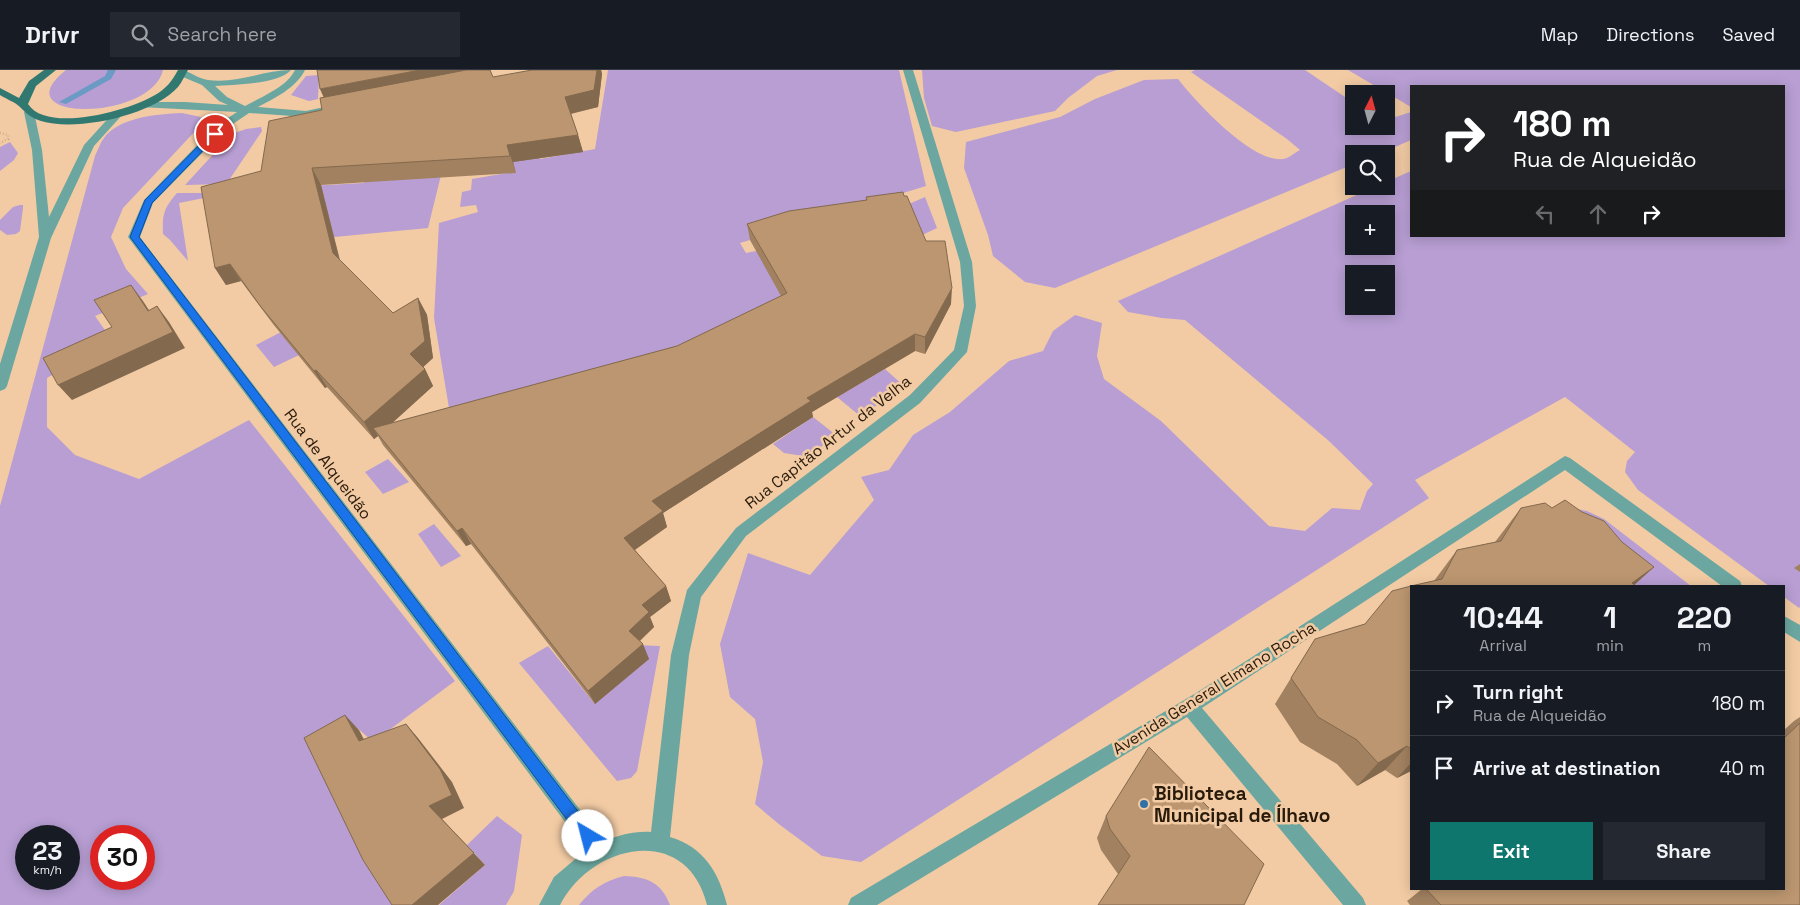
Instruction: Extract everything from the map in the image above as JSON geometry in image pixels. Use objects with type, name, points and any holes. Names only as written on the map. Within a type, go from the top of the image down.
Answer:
[{"type":"main road","points":[[26,108],[24,94],[33,83],[51,70]]},
{"type":"main road","points":[[0,92],[43,119],[65,122],[91,120],[118,114],[144,105],[176,83],[182,71]]},
{"type":"street","points":[[206,83],[246,82],[282,73],[286,70]]},
{"type":"street","points":[[182,71],[206,83],[223,99],[248,109],[276,94],[297,76],[300,70]]},
{"type":"street","name":"Rua Capitão Artur da Velha","points":[[660,842],[680,655],[693,595],[741,532],[915,399],[960,352],[970,306],[966,262],[908,70]]},
{"type":"street","points":[[144,105],[248,109],[306,114],[334,108]]},
{"type":"street","points":[[26,108],[37,150],[45,238]]},
{"type":"street","name":"Rua de Alqueidão","points":[[248,109],[223,126],[148,202],[134,237],[600,852]]},
{"type":"street","points":[[0,386],[45,238],[89,145],[118,114]]},
{"type":"street","name":"Avenida General Elmano Rocha","points":[[858,905],[1190,706],[1565,462],[1733,585]]},
{"type":"street","points":[[1785,624],[1800,635]]},
{"type":"street","points":[[1190,706],[1356,905]]},
{"type":"street","points":[[549,905],[563,882],[600,852],[618,844],[660,842],[680,849],[702,867],[716,893],[717,905]]},
{"type":"path","points":[[0,133],[8,135],[8,139],[0,143]]},
{"type":"shaded area","points":[[66,70],[163,70],[153,87],[134,99],[110,107],[85,109],[65,107],[52,99],[51,87]]},
{"type":"shaded area","points":[[608,70],[899,70],[926,186],[740,243],[746,253],[756,251],[863,305],[452,426],[434,318],[439,223],[478,212],[476,205],[460,207],[462,192],[471,190],[472,179],[513,172],[509,146],[537,138],[540,159],[595,149]]},
{"type":"shaded area","points":[[922,70],[1117,70],[1097,76],[1068,98],[1055,111],[956,132],[932,126],[924,98]]},
{"type":"shaded area","points":[[1195,70],[1305,70],[1345,97],[1345,135],[1395,135],[1395,117],[1410,112],[1410,140],[1395,147],[1395,145],[1345,145],[1345,168],[1055,288],[1025,282],[993,256],[988,235],[964,168],[966,142],[1060,117],[1095,99],[1144,80],[1178,79],[1212,117],[1228,131],[1244,144],[1274,159],[1287,158],[1300,150],[1191,72]]},
{"type":"shaded area","points":[[1348,70],[1800,70],[1800,607],[1785,598],[1785,585],[1768,585],[1638,490],[1625,472],[1627,461],[1635,452],[1565,397],[1415,480],[1429,498],[861,862],[822,856],[755,804],[763,762],[755,719],[730,697],[720,644],[748,553],[810,575],[874,500],[861,477],[889,470],[913,435],[950,412],[1009,361],[1043,351],[1053,331],[1075,315],[1102,323],[1097,356],[1104,379],[1161,421],[1269,526],[1305,531],[1332,508],[1360,510],[1367,491],[1373,484],[1329,441],[1185,320],[1128,312],[1118,301],[1357,195],[1395,195],[1395,178],[1410,171],[1410,237],[1785,237],[1785,85],[1410,85],[1410,106],[1395,98],[1395,85],[1374,85]]},
{"type":"shaded area","points":[[319,75],[318,99],[309,101],[291,95],[306,76]]},
{"type":"shaded area","points":[[182,113],[201,117],[199,127],[123,208],[111,237],[126,269],[148,294],[95,316],[112,340],[47,378],[47,427],[75,455],[139,479],[249,420],[455,681],[373,742],[354,725],[396,905],[0,905],[0,506],[95,156],[104,138],[119,125],[151,116]]},
{"type":"shaded area","points":[[261,127],[262,131],[222,190],[225,184],[185,185],[232,134],[246,129]]},
{"type":"shaded area","points":[[10,142],[18,153],[14,160],[0,171],[0,147]]},
{"type":"shaded area","points":[[442,171],[428,228],[324,238],[308,186],[364,183],[366,180]]},
{"type":"shaded area","points":[[177,193],[220,193],[219,195],[179,203],[188,261],[163,234],[163,221],[167,207]]},
{"type":"shaded area","points":[[925,197],[937,228],[918,237],[902,207]]},
{"type":"shaded area","points":[[23,205],[20,231],[16,234],[7,235],[0,230],[0,220],[13,207]]},
{"type":"shaded area","points":[[283,331],[299,355],[274,367],[256,345]]},
{"type":"shaded area","points":[[885,369],[905,387],[860,416],[837,397]]},
{"type":"shaded area","points":[[813,417],[836,435],[809,457],[784,453],[773,444]]},
{"type":"shaded area","points":[[388,459],[409,482],[383,494],[365,472]]},
{"type":"shaded area","points":[[1562,506],[1587,511],[1604,519],[1690,585],[1634,585],[1642,570]]},
{"type":"shaded area","points":[[434,524],[461,556],[441,567],[418,534]]},
{"type":"shaded area","points":[[635,645],[660,646],[637,771],[631,778],[617,781],[519,663],[548,646],[595,704]]},
{"type":"shaded area","points":[[497,816],[522,835],[514,891],[506,905],[439,905],[485,865],[467,845]]},
{"type":"shaded area","points":[[624,876],[652,882],[662,891],[670,905],[579,905],[599,886]]},
{"type":"building","points":[[317,70],[420,70],[320,89]]},
{"type":"building","points":[[466,70],[490,70],[493,77],[532,70],[597,70],[594,90],[565,97],[578,135],[507,145],[510,156],[312,168],[333,253],[393,313],[418,298],[425,341],[410,354],[425,369],[364,422],[316,370],[314,371],[261,307],[230,264],[215,268],[201,187],[261,171],[269,121],[322,110],[320,98]]},
{"type":"building","points":[[903,192],[904,196],[907,196],[926,241],[945,241],[952,288],[925,337],[915,334],[807,398],[811,401],[652,501],[663,511],[624,538],[666,586],[642,605],[649,612],[629,631],[643,644],[588,691],[462,528],[457,531],[373,428],[677,346],[787,293],[747,224],[789,211],[867,200],[866,197]]},
{"type":"building","points":[[131,285],[148,311],[157,306],[173,332],[58,385],[43,358],[112,327],[94,300]]},
{"type":"building","points":[[1565,500],[1582,512],[1604,521],[1622,542],[1654,567],[1632,583],[1635,585],[1415,585],[1442,579],[1457,550],[1501,541],[1521,508],[1545,503],[1552,508]]},
{"type":"building","points":[[1410,586],[1410,748],[1407,746],[1378,763],[1357,740],[1318,717],[1291,678],[1315,639],[1365,624],[1392,591]]},
{"type":"building","points":[[345,715],[359,741],[406,724],[440,769],[452,795],[429,806],[474,853],[412,905],[392,905],[363,860],[304,738]]},
{"type":"building","points":[[1800,723],[1800,905],[1441,905],[1427,890],[1785,890],[1785,737]]},
{"type":"building","name":"Biblioteca Municipal de Ílhavo","points":[[1149,747],[1264,864],[1244,905],[1098,905],[1130,856],[1110,829],[1106,816]]},
{"type":"waterway","points":[[63,102],[108,77],[112,70]]},
{"type":"place","name":"Biblioteca Municipal de Ílhavo","points":[[1144,804]]},
{"type":"route","points":[[215,134],[148,202],[134,237],[588,836]]}]
